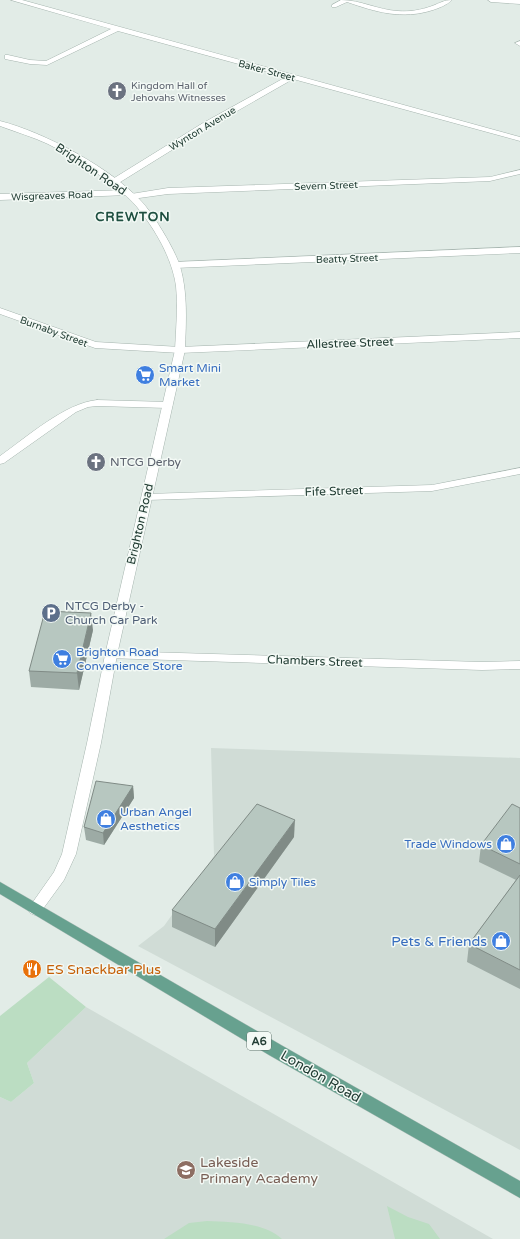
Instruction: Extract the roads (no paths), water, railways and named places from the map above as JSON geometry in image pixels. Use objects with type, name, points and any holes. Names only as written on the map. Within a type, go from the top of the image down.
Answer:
[{"type":"main road","name":"London Road","points":[[0,887],[281,1054],[520,1190]]},
{"type":"street","name":"Baker Street","points":[[14,0],[520,139]]},
{"type":"street","points":[[334,6],[346,0],[379,11],[403,14],[427,11],[449,0]]},
{"type":"street","points":[[491,0],[520,2]]},
{"type":"street","points":[[8,57],[30,62],[47,63],[116,29]]},
{"type":"street","name":"Wynton Avenue","points":[[114,182],[206,125],[291,77]]},
{"type":"street","name":"Brighton Road","points":[[0,122],[50,142],[114,182],[140,205],[157,230],[171,255],[180,285],[182,306],[180,350],[111,655],[94,744],[69,854],[65,867],[58,879],[35,909]]},
{"type":"street","name":"Severn Street","points":[[129,194],[168,191],[490,179],[520,172]]},
{"type":"street","name":"Wisgreaves Road","points":[[0,197],[129,194]]},
{"type":"street","name":"Beatty Street","points":[[175,265],[520,250]]},
{"type":"street","name":"Burnaby Street","points":[[0,312],[95,345],[180,350]]},
{"type":"street","name":"Allestree Street","points":[[180,350],[520,335]]},
{"type":"street","points":[[0,461],[72,410],[86,404],[168,405]]},
{"type":"street","name":"Fife Street","points":[[147,497],[432,488],[520,471]]},
{"type":"street","name":"Chambers Street","points":[[111,655],[482,666],[520,665]]},
{"type":"place","name":"Kingdom Hall of Jehovahs Witnesses","points":[[117,91]]},
{"type":"place","name":"Smart Mini Market","points":[[145,375]]},
{"type":"place","name":"NTCG Derby","points":[[96,462]]},
{"type":"place","name":"NTCG Derby - Church Car Park","points":[[51,613]]},
{"type":"place","name":"Brighton Road Convenience Store","points":[[62,659]]},
{"type":"place","name":"Urban Angel Aesthetics","points":[[106,819]]},
{"type":"place","name":"Trade Windows","points":[[506,844]]},
{"type":"place","name":"Simply Tiles","points":[[235,882]]},
{"type":"place","name":"Pets & Friends","points":[[501,941]]},
{"type":"place","name":"ES Snackbar Plus","points":[[32,969]]},
{"type":"place","name":"Lakeside Primary Academy","points":[[186,1170]]},
{"type":"district","name":"CREWTON","points":[[133,216]]}]
